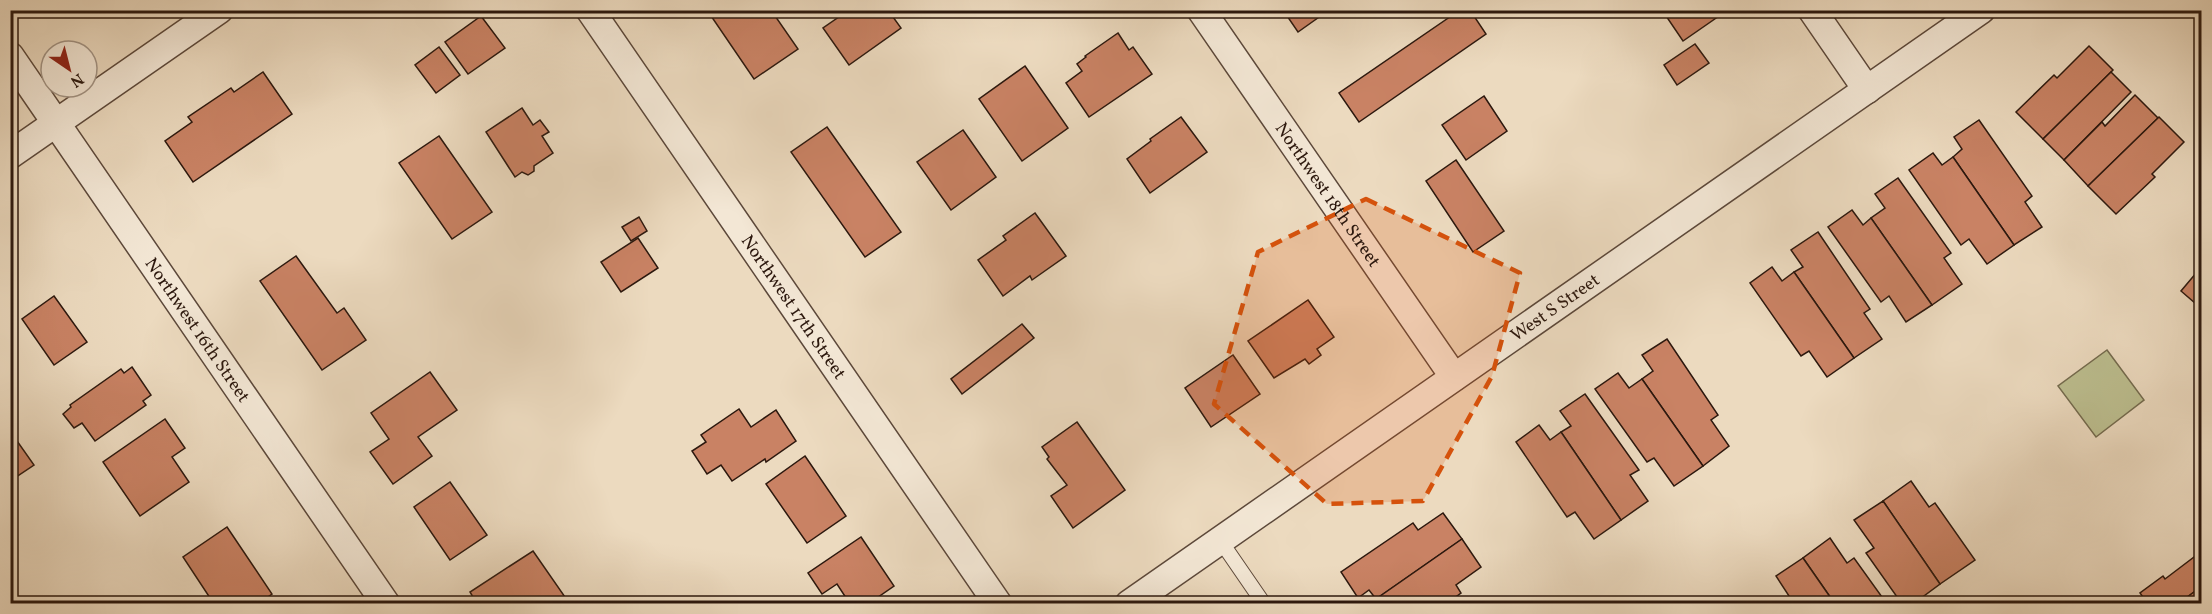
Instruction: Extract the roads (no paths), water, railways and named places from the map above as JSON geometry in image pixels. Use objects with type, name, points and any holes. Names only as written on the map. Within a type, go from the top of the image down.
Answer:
[{"type":"street","points":[[10,155],[219,10]]},
{"type":"street","name":"Northwest 17th Street","points":[[590,10],[998,603]]},
{"type":"street","name":"Northwest 18th Street","points":[[1201,10],[1454,377]]},
{"type":"street","points":[[1812,10],[1867,90]]},
{"type":"street","name":"West S Street","points":[[1129,603],[1981,10]]},
{"type":"street","name":"Northwest 16th Street","points":[[10,56],[386,603]]},
{"type":"lane","points":[[1220,540],[1264,603]]}]
